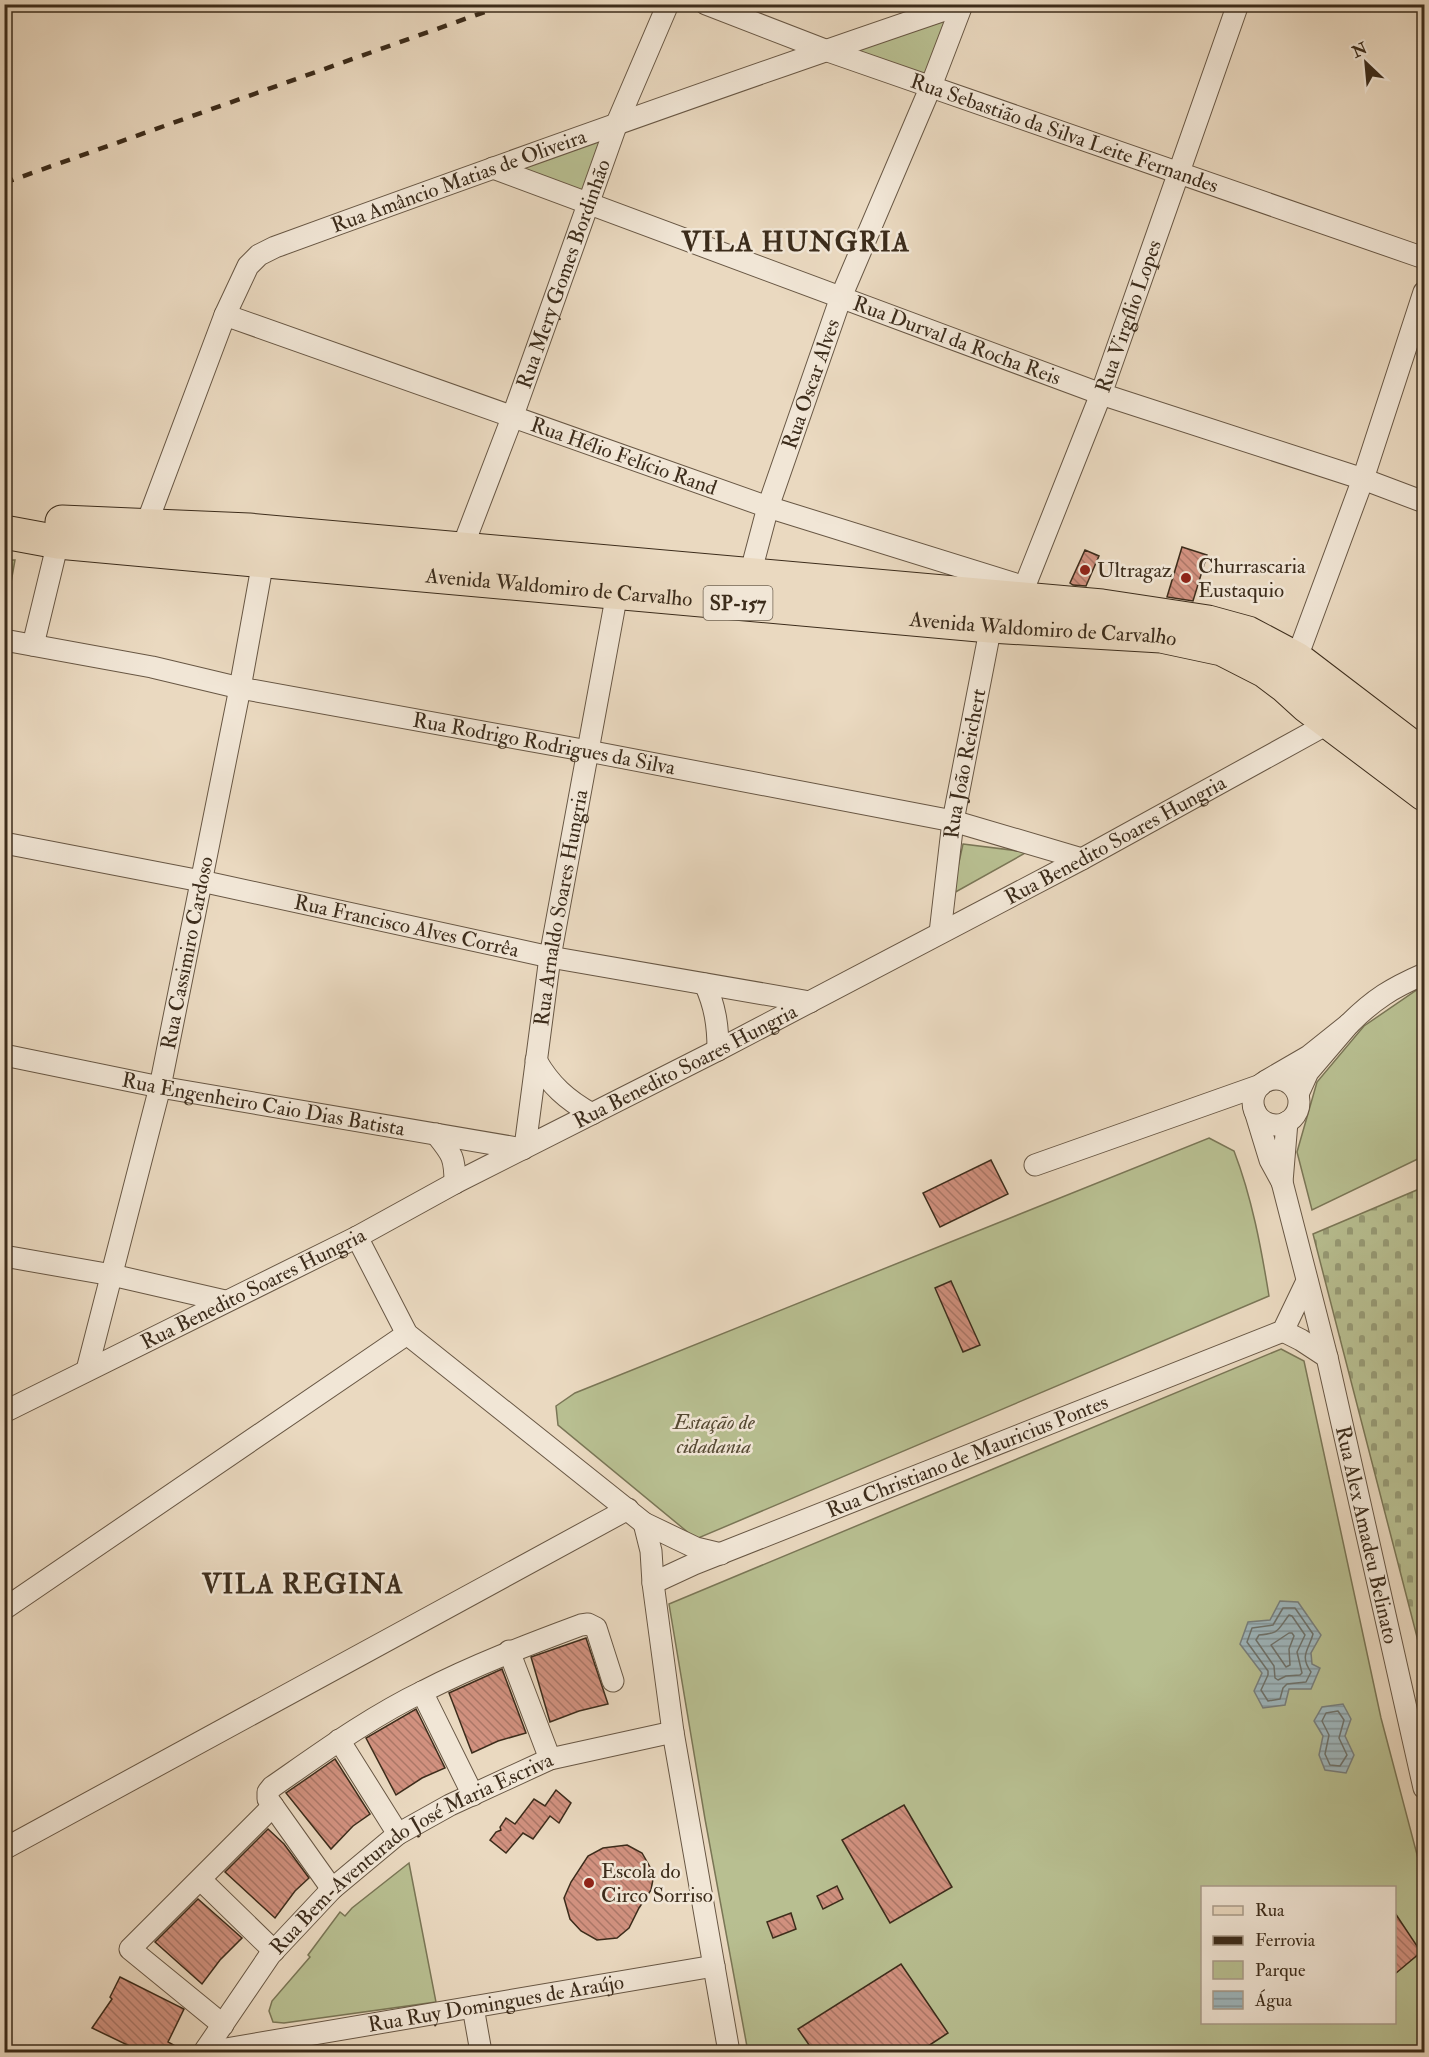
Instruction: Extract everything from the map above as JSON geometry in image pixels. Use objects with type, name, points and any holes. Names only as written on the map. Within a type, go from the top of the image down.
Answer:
[{"type":"main road","name":"Avenida Waldomiro de Carvalho","points":[[4,530],[65,522],[141,537],[747,589],[1009,607],[1112,607],[1208,622],[1248,633],[1291,672],[1342,713],[1425,794]]},
{"type":"main road","name":"Avenida Waldomiro de Carvalho","points":[[4,530],[58,542],[141,537]]},
{"type":"main road","name":"Avenida Waldomiro de Carvalho","points":[[1342,713],[1425,756]]},
{"type":"street","name":"Rua Mery Gomes Bordinhão","points":[[456,563],[513,418],[617,123],[668,4]]},
{"type":"street","name":"Rua Sebastião da Silva Leite Fernandes","points":[[706,4],[825,50],[1425,258]]},
{"type":"street","name":"Rua Amâncio Matias de Oliveira","points":[[141,537],[225,315],[248,266],[259,255],[275,247],[617,123],[962,4]]},
{"type":"street","name":"Rua Oscar Alves","points":[[747,589],[768,507],[841,297],[931,86],[962,4]]},
{"type":"street","name":"Rua Virgílio Lopes","points":[[1009,607],[1101,394],[1238,4]]},
{"type":"street","name":"Rua Durval da Rocha Reis","points":[[493,168],[1101,394],[1364,479],[1425,502]]},
{"type":"street","points":[[1291,672],[1364,479],[1425,292]]},
{"type":"street","name":"Rua Hélio Felício Rand","points":[[225,315],[768,507],[1009,607]]},
{"type":"street","points":[[33,645],[58,542]]},
{"type":"street","name":"Rua Cassimiro Cardoso","points":[[87,1370],[160,1088],[240,688],[265,546]]},
{"type":"street","name":"Rua Arnaldo Soares Hungria","points":[[524,1148],[550,957],[620,578]]},
{"type":"street","name":"Rua João Reichert","points":[[940,933],[953,821],[1009,607]]},
{"type":"street","name":"Rua Rodrigo Rodrigues da Silva","points":[[4,640],[152,667],[240,688],[588,751],[953,821],[1082,859]]},
{"type":"street","name":"Rua Benedito Soares Hungria","points":[[4,1412],[357,1237],[455,1183],[810,1002],[1082,859],[1342,713]]},
{"type":"street","name":"Rua Francisco Alves Corrêa","points":[[4,843],[201,881],[550,957],[810,1002]]},
{"type":"street","points":[[1282,1182],[1270,1160],[1253,1097],[1263,1083],[1309,1056],[1391,989],[1425,974]]},
{"type":"street","points":[[705,984],[714,1004],[718,1027],[718,1050]]},
{"type":"street","points":[[1255,1111],[1264,1122],[1271,1124],[1287,1122],[1293,1117],[1297,1110],[1298,1094],[1308,1072],[1349,1024]]},
{"type":"street","name":"Rua Engenheiro Caio Dias Batista","points":[[4,1055],[160,1088],[524,1148]]},
{"type":"street","points":[[536,1060],[546,1077],[559,1092],[592,1114]]},
{"type":"street","points":[[1035,1165],[1263,1083],[1281,1079],[1288,1082],[1298,1094]]},
{"type":"street","points":[[1282,1182],[1287,1122]]},
{"type":"street","points":[[436,1134],[451,1153],[455,1163],[455,1183]]},
{"type":"street","name":"Rua Alex Amadeu Belinato","points":[[1282,1182],[1327,1357],[1425,1788]]},
{"type":"street","points":[[357,1237],[407,1334],[636,1516],[696,1548],[721,1554]]},
{"type":"street","points":[[4,1256],[112,1275],[225,1301]]},
{"type":"street","points":[[1307,1281],[1282,1331],[1327,1357]]},
{"type":"street","name":"Rua Christiano de Mauricius Pontes","points":[[653,1583],[1282,1331]]},
{"type":"street","points":[[4,1609],[407,1334]]},
{"type":"street","points":[[636,1516],[651,1551],[653,1583],[673,1732],[729,2052]]},
{"type":"street","points":[[4,1849],[636,1516]]},
{"type":"street","points":[[332,1889],[268,1799],[268,1792],[272,1787],[339,1740],[422,1692],[509,1652],[581,1625],[588,1624],[596,1628],[613,1681]]},
{"type":"street","points":[[509,1652],[550,1759]]},
{"type":"street","points":[[422,1692],[473,1795]]},
{"type":"street","name":"Rua Bem-Aventurado José Maria Escriva","points":[[206,2052],[274,1951],[332,1889],[399,1834],[450,1805],[550,1759],[673,1732]]},
{"type":"street","points":[[339,1740],[399,1834]]},
{"type":"street","points":[[223,2025],[130,1949],[273,1806]]},
{"type":"street","points":[[201,1880],[274,1951]]},
{"type":"street","name":"Rua Ruy Domingues de Araújo","points":[[206,2052],[714,1966]]},
{"type":"street","points":[[473,2007],[481,2052]]},
{"type":"green space","points":[[957,9],[930,83],[833,49]]},
{"type":"green space","points":[[611,128],[587,201],[504,167]]},
{"type":"green space","points":[[4,560],[15,560],[5,616]]},
{"type":"green space","points":[[963,844],[1027,852],[952,894]]},
{"type":"green space","points":[[1424,985],[1424,1156],[1312,1210],[1297,1152],[1317,1082],[1364,1026]]},
{"type":"green space","name":"Estação de cidadania","points":[[1209,1138],[1234,1151],[1251,1205],[1269,1296],[696,1539],[558,1425],[556,1406],[575,1393]]},
{"type":"green space","points":[[1424,1187],[1424,1664],[1313,1234]]},
{"type":"green space","points":[[1281,1349],[1304,1361],[1381,1718],[1424,1881],[1424,2052],[748,2052],[705,1819],[669,1604]]},
{"type":"green space","points":[[409,1863],[436,2002],[284,2023],[273,2022],[269,2011],[272,2001],[310,1957],[308,1955],[340,1912],[345,1916]]},
{"type":"water","points":[[1280,1601],[1298,1602],[1321,1635],[1311,1653],[1312,1664],[1320,1668],[1311,1689],[1289,1689],[1285,1705],[1263,1708],[1254,1691],[1262,1673],[1240,1644],[1248,1622],[1270,1620]]},
{"type":"water","points":[[1343,1704],[1351,1719],[1345,1736],[1354,1755],[1346,1773],[1325,1770],[1319,1755],[1323,1736],[1314,1721],[1322,1707]]},
{"type":"building","name":"Churrascaria Eustaquio","points":[[1182,547],[1207,555],[1193,601],[1167,597]]},
{"type":"building","name":"Ultragaz","points":[[1085,550],[1099,556],[1086,586],[1073,585],[1070,583]]},
{"type":"building","points":[[991,1160],[1008,1194],[940,1227],[923,1193]]},
{"type":"building","points":[[951,1281],[980,1345],[963,1352],[935,1288]]},
{"type":"building","points":[[586,1638],[608,1704],[579,1711],[550,1722],[531,1657]]},
{"type":"building","points":[[502,1669],[526,1733],[498,1741],[472,1753],[449,1693]]},
{"type":"building","points":[[416,1709],[445,1768],[422,1778],[396,1795],[366,1738]]},
{"type":"building","points":[[335,1759],[370,1814],[353,1826],[331,1849],[286,1793]]},
{"type":"building","points":[[556,1790],[571,1803],[559,1823],[550,1816],[533,1839],[523,1833],[506,1853],[490,1840],[496,1832],[501,1830],[500,1827],[506,1818],[515,1824],[534,1799],[545,1806]]},
{"type":"building","points":[[904,1805],[952,1887],[890,1923],[842,1840]]},
{"type":"building","points":[[268,1829],[284,1844],[309,1878],[295,1891],[275,1918],[225,1872]]},
{"type":"building","points":[[627,1845],[642,1853],[654,1874],[651,1890],[629,1928],[617,1938],[597,1940],[581,1931],[570,1919],[564,1898],[571,1882],[588,1856],[603,1848]]},
{"type":"building","points":[[837,1886],[843,1899],[823,1909],[817,1896]]},
{"type":"building","points":[[198,1899],[242,1938],[220,1960],[202,1984],[155,1942]]},
{"type":"building","points":[[791,1913],[796,1929],[773,1938],[767,1922]]},
{"type":"building","points":[[1396,1914],[1421,1952],[1396,1973]]},
{"type":"building","points":[[901,1964],[948,2033],[919,2052],[814,2052],[798,2029]]},
{"type":"building","points":[[120,1977],[184,2009],[168,2042],[186,2052],[142,2052],[92,2028],[112,1999],[110,1997]]},
{"type":"railway","points":[[4,183],[507,4]]},
{"type":"place","name":"Ultragaz","points":[[1085,570]]},
{"type":"place","name":"Churrascaria Eustaquio","points":[[1186,578]]},
{"type":"place","name":"Escola do Circo Sorriso","points":[[589,1883]]},
{"type":"district","name":"VILA HUNGRIA","points":[[796,242]]},
{"type":"district","name":"VILA REGINA","points":[[303,1584]]}]
